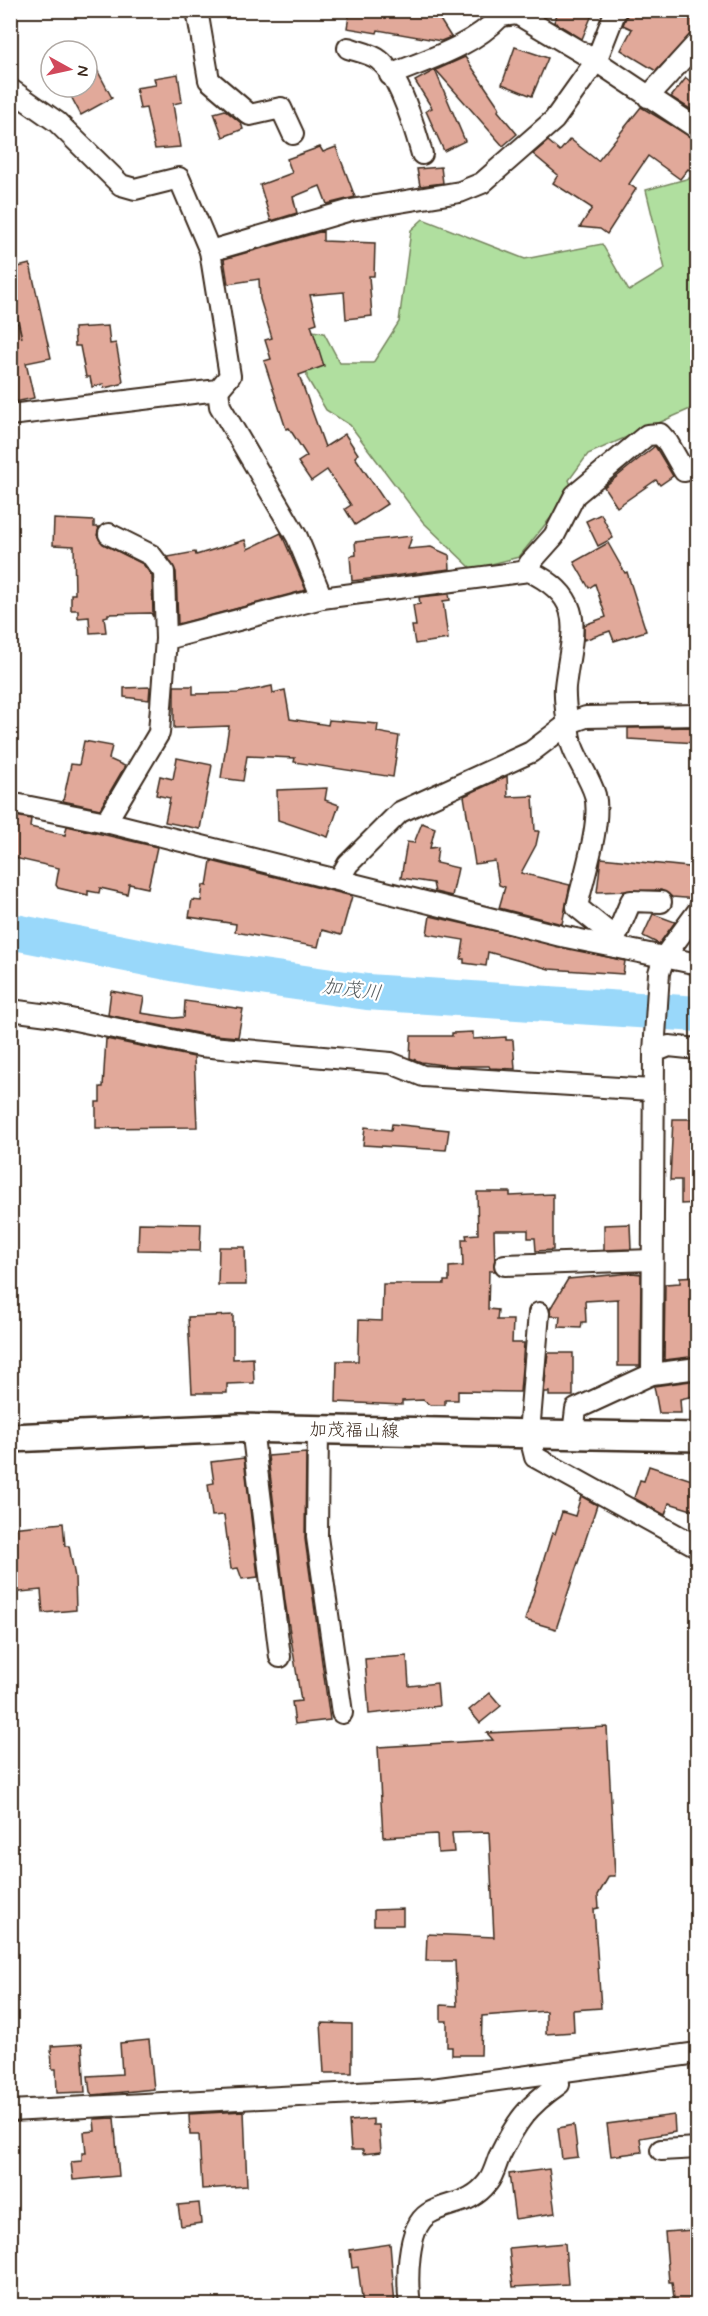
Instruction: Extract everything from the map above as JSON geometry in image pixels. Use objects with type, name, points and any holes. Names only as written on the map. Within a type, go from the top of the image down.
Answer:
[{"type":"main road","name":"加茂福山線","points":[[10,1438],[252,1428],[698,1437]]},
{"type":"street","points":[[197,10],[209,80],[250,116],[281,108],[293,134]]},
{"type":"street","points":[[210,251],[351,210],[460,192],[482,183],[554,120],[596,61],[616,10]]},
{"type":"street","points":[[390,75],[463,45],[485,33],[501,16],[517,15],[596,61],[698,129]]},
{"type":"street","points":[[648,97],[698,42]]},
{"type":"street","points":[[348,48],[379,59],[411,114],[422,154]]},
{"type":"street","points":[[10,89],[57,122],[121,185],[135,189],[178,178],[210,251],[230,376],[218,390],[10,415]]},
{"type":"street","points":[[218,390],[220,406],[297,537],[322,598]]},
{"type":"street","points":[[529,571],[529,564],[554,536],[575,495],[647,435],[660,434],[668,443],[684,471],[698,468]]},
{"type":"street","points":[[106,822],[159,733],[166,639],[164,572],[151,555],[109,534]]},
{"type":"street","points":[[166,639],[322,598],[529,571],[552,582],[570,609],[574,633],[565,689],[569,735],[595,796],[595,825],[577,907],[609,932],[613,945]]},
{"type":"street","points":[[340,879],[348,864],[400,813],[531,752],[568,723],[586,717],[698,715]]},
{"type":"street","points":[[10,803],[106,822],[561,936],[613,945],[662,965],[698,964]]},
{"type":"street","points":[[613,945],[631,901],[661,902]]},
{"type":"street","points":[[652,1374],[652,1090],[662,965],[698,911]]},
{"type":"street","points":[[10,1010],[56,1016],[200,1046],[391,1063],[423,1076],[652,1090]]},
{"type":"street","points":[[654,1047],[698,1049]]},
{"type":"street","points":[[505,1265],[652,1260]]},
{"type":"street","points":[[539,1313],[529,1433],[535,1457],[698,1547]]},
{"type":"street","points":[[573,1434],[576,1409],[652,1374],[698,1368]]},
{"type":"street","points":[[252,1428],[280,1657]]},
{"type":"street","points":[[318,1429],[317,1537],[342,1713]]},
{"type":"street","points":[[10,2111],[432,2089],[698,2053]]},
{"type":"street","points":[[410,2306],[408,2268],[411,2247],[420,2224],[427,2214],[468,2200],[488,2182],[516,2124],[534,2102],[559,2084],[558,2072]]},
{"type":"street","points":[[661,2150],[698,2148]]},
{"type":"green space","points":[[697,176],[697,406],[588,454],[569,480],[573,490],[519,557],[472,569],[423,522],[350,425],[326,410],[307,378],[306,330],[324,333],[340,363],[373,363],[399,322],[411,230],[423,219],[525,259],[602,244],[629,291],[665,269],[646,190]]},
{"type":"building","points":[[350,10],[434,10],[451,37],[441,41],[378,30],[377,33],[347,28]]},
{"type":"building","points":[[559,10],[594,10],[582,39],[554,22]]},
{"type":"building","points":[[629,10],[695,10],[691,16],[698,21],[698,28],[656,71],[621,50],[632,29],[623,25]]},
{"type":"building","points":[[515,47],[548,58],[532,96],[502,84]]},
{"type":"building","points":[[465,57],[499,107],[498,111],[517,134],[503,146],[436,70]]},
{"type":"building","points":[[435,70],[465,141],[444,151],[426,111],[432,108],[415,81]]},
{"type":"building","points":[[99,74],[112,98],[81,115],[72,99],[99,99]]},
{"type":"building","points":[[178,74],[182,102],[173,104],[180,147],[155,149],[146,108],[140,109],[136,88],[156,85],[154,78]]},
{"type":"building","points":[[686,78],[698,87],[698,114],[671,97]]},
{"type":"building","points":[[641,107],[698,141],[698,176],[688,169],[680,179],[648,156],[629,184],[636,189],[607,234],[600,229],[580,227],[592,208],[553,183],[558,175],[533,154],[548,141],[560,151],[570,139],[598,161]]},
{"type":"building","points":[[225,110],[241,123],[243,129],[223,137],[214,113]]},
{"type":"building","points":[[320,147],[323,152],[336,147],[355,197],[327,204],[320,186],[293,197],[297,213],[271,221],[260,185],[292,173],[287,159]]},
{"type":"building","points":[[441,167],[443,183],[420,186],[417,169]]},
{"type":"building","points":[[323,231],[323,241],[375,243],[374,276],[369,276],[372,316],[346,319],[344,292],[310,295],[317,323],[311,325],[324,366],[299,375],[325,447],[345,434],[358,454],[355,457],[387,504],[355,525],[345,509],[351,505],[327,470],[311,481],[298,462],[307,456],[289,428],[286,429],[264,361],[271,359],[265,340],[272,338],[260,299],[259,279],[228,284],[224,259]]},
{"type":"building","points":[[30,264],[51,358],[26,363],[34,398],[10,403],[10,324],[18,323],[22,338],[10,283],[10,269]]},
{"type":"building","points":[[108,326],[110,344],[116,343],[123,381],[121,384],[104,388],[103,384],[92,387],[90,377],[86,377],[80,346],[75,346],[74,328]]},
{"type":"building","points":[[655,446],[673,476],[660,485],[656,480],[617,507],[604,487]]},
{"type":"building","points":[[601,514],[613,538],[598,546],[586,521]]},
{"type":"building","points":[[54,519],[94,521],[94,527],[99,527],[97,535],[103,544],[143,564],[152,576],[153,617],[151,613],[108,614],[104,617],[106,632],[90,633],[89,617],[78,618],[78,610],[71,610],[71,594],[75,594],[74,546],[53,545]]},
{"type":"building","points":[[281,533],[306,590],[178,624],[176,572],[168,557],[195,552],[196,555],[245,540],[248,549]]},
{"type":"building","points":[[412,536],[408,549],[431,547],[449,555],[450,569],[352,581],[350,556],[356,555],[355,542]]},
{"type":"building","points":[[608,543],[625,573],[627,572],[646,631],[614,641],[610,631],[584,640],[584,625],[606,617],[595,584],[589,588],[574,562]]},
{"type":"building","points":[[449,594],[450,600],[443,601],[448,639],[415,644],[412,626],[416,626],[413,605],[420,604],[419,597]]},
{"type":"building","points":[[174,686],[193,686],[193,694],[238,693],[272,686],[273,693],[285,690],[290,719],[328,725],[329,720],[378,724],[377,732],[399,736],[393,777],[294,762],[295,758],[247,756],[243,781],[221,778],[229,726],[174,728]]},
{"type":"building","points":[[150,687],[149,700],[124,697],[124,688]]},
{"type":"building","points":[[698,727],[698,743],[628,739],[628,728]]},
{"type":"building","points":[[84,741],[112,746],[109,759],[125,766],[100,809],[63,801],[71,764],[79,765]]},
{"type":"building","points":[[177,758],[212,765],[200,829],[165,822],[170,798],[156,795],[160,776],[173,779]]},
{"type":"building","points":[[507,776],[508,797],[533,796],[535,831],[539,831],[536,845],[521,873],[570,885],[562,924],[499,908],[505,887],[499,885],[495,861],[475,864],[464,796]]},
{"type":"building","points":[[327,788],[325,800],[339,805],[328,837],[278,820],[277,790]]},
{"type":"building","points":[[10,815],[31,819],[30,827],[65,835],[67,826],[157,847],[148,888],[129,884],[127,894],[100,888],[99,893],[88,891],[88,895],[58,888],[56,885],[59,868],[10,857]]},
{"type":"building","points":[[422,823],[435,828],[430,848],[438,847],[436,863],[458,868],[452,896],[435,892],[433,883],[401,878],[407,842],[414,843]]},
{"type":"building","points":[[601,858],[698,868],[698,899],[672,897],[661,890],[597,892]]},
{"type":"building","points":[[211,861],[352,896],[341,935],[322,930],[318,947],[235,932],[236,924],[189,917],[192,900],[201,901],[203,885],[207,886]]},
{"type":"building","points":[[653,914],[675,922],[659,944],[643,936]]},
{"type":"building","points":[[430,916],[625,961],[623,974],[549,969],[488,952],[486,966],[464,963],[464,959],[461,959],[464,940],[427,934]]},
{"type":"building","points":[[111,991],[144,997],[141,1013],[174,1018],[184,1017],[185,1001],[243,1009],[238,1037],[202,1034],[108,1015]]},
{"type":"building","points":[[473,1032],[473,1039],[506,1037],[506,1040],[513,1040],[515,1069],[450,1066],[410,1058],[411,1036],[452,1036],[452,1033]]},
{"type":"building","points":[[106,1039],[194,1057],[197,1127],[96,1128],[96,1102],[100,1102],[100,1087],[103,1087]]},
{"type":"building","points":[[673,1119],[694,1119],[692,1160],[698,1160],[698,1203],[681,1204],[681,1180],[670,1180]]},
{"type":"building","points":[[392,1124],[449,1130],[446,1150],[363,1145],[365,1127],[391,1130]]},
{"type":"building","points":[[477,1192],[510,1192],[510,1196],[553,1194],[553,1250],[536,1251],[535,1238],[528,1238],[528,1230],[494,1230],[495,1271],[489,1271],[488,1309],[498,1310],[497,1320],[513,1320],[512,1343],[524,1343],[520,1392],[458,1391],[458,1400],[445,1400],[445,1405],[430,1405],[423,1400],[402,1401],[402,1405],[336,1402],[337,1361],[358,1361],[359,1320],[382,1321],[383,1284],[444,1284],[444,1281],[449,1281],[449,1267],[463,1266],[462,1239],[467,1239],[466,1235],[478,1234]]},
{"type":"building","points":[[139,1223],[201,1224],[200,1251],[138,1250]]},
{"type":"building","points":[[630,1224],[631,1249],[604,1250],[604,1225]]},
{"type":"building","points":[[219,1247],[245,1247],[246,1285],[218,1285]]},
{"type":"building","points":[[641,1274],[640,1366],[618,1366],[618,1299],[585,1301],[586,1322],[582,1322],[581,1328],[559,1327],[560,1316],[551,1316],[550,1309],[568,1279]]},
{"type":"building","points":[[698,1276],[698,1356],[664,1360],[665,1284],[680,1283],[680,1277]]},
{"type":"building","points":[[233,1315],[233,1359],[253,1358],[254,1383],[227,1384],[227,1393],[192,1393],[188,1317]]},
{"type":"building","points":[[548,1353],[573,1353],[573,1396],[549,1396],[549,1392],[544,1392]]},
{"type":"building","points":[[698,1380],[698,1395],[680,1399],[681,1413],[659,1413],[654,1386]]},
{"type":"building","points":[[306,1453],[305,1539],[330,1720],[295,1724],[292,1702],[301,1701],[285,1601],[268,1456]]},
{"type":"building","points":[[244,1458],[258,1577],[242,1579],[238,1568],[231,1569],[224,1515],[212,1516],[208,1484],[214,1483],[211,1462]]},
{"type":"building","points":[[649,1466],[698,1482],[698,1512],[669,1503],[665,1515],[634,1498],[640,1480],[644,1481]]},
{"type":"building","points":[[581,1496],[597,1505],[556,1629],[525,1620],[552,1533],[555,1534],[562,1512],[575,1516]]},
{"type":"building","points":[[63,1523],[65,1546],[69,1546],[75,1577],[76,1610],[43,1613],[41,1590],[10,1593],[10,1528]]},
{"type":"building","points":[[407,1656],[409,1686],[437,1683],[439,1706],[369,1714],[365,1659]]},
{"type":"building","points":[[490,1693],[501,1706],[480,1723],[469,1710]]},
{"type":"building","points":[[607,1727],[615,1876],[609,1876],[598,1895],[599,1908],[594,1909],[601,2008],[573,2010],[574,2032],[546,2034],[546,2011],[482,2016],[481,2055],[452,2055],[452,2047],[447,2047],[447,2021],[441,2021],[441,2005],[457,2006],[455,1961],[426,1961],[427,1934],[494,1937],[489,1832],[452,1833],[454,1852],[438,1853],[437,1834],[383,1837],[378,1747],[493,1740],[487,1733]]},
{"type":"building","points":[[403,1909],[403,1925],[374,1925],[374,1910]]},
{"type":"building","points":[[321,2023],[352,2024],[352,2073],[324,2073]]},
{"type":"building","points":[[149,2040],[154,2089],[93,2095],[90,2092],[88,2076],[122,2074],[120,2043]]},
{"type":"building","points":[[82,2044],[85,2092],[57,2093],[56,2069],[52,2069],[51,2046]]},
{"type":"building","points":[[244,2111],[247,2186],[202,2189],[199,2135],[190,2135],[189,2114]]},
{"type":"building","points":[[674,2115],[675,2132],[640,2138],[642,2152],[611,2156],[607,2124]]},
{"type":"building","points":[[114,2118],[119,2176],[73,2180],[71,2162],[82,2161],[82,2153],[86,2153],[84,2132],[95,2131],[94,2119]]},
{"type":"building","points":[[373,2119],[373,2125],[379,2125],[381,2152],[363,2154],[363,2150],[351,2150],[349,2121]]},
{"type":"building","points":[[574,2125],[578,2157],[562,2159],[558,2128]]},
{"type":"building","points":[[549,2169],[555,2213],[515,2219],[509,2174]]},
{"type":"building","points":[[199,2203],[201,2223],[181,2226],[178,2205]]},
{"type":"building","points":[[693,2230],[698,2265],[698,2306],[675,2306],[672,2282],[669,2282],[665,2232]]},
{"type":"building","points":[[565,2243],[568,2284],[513,2287],[509,2248]]},
{"type":"building","points":[[390,2244],[395,2306],[363,2306],[358,2267],[352,2268],[350,2250]]},
{"type":"waterway","name":"加茂川","points":[[10,931],[198,968],[367,992],[698,1014]]}]
